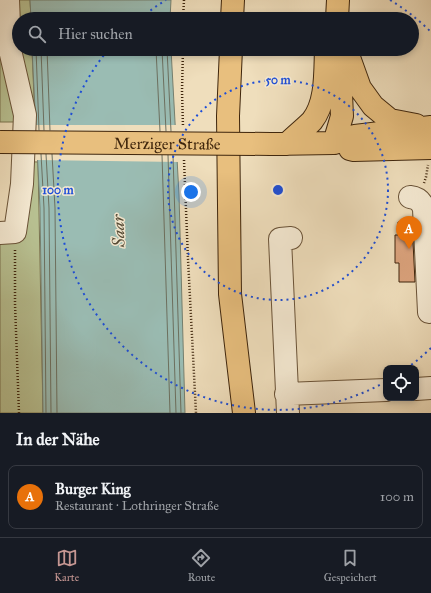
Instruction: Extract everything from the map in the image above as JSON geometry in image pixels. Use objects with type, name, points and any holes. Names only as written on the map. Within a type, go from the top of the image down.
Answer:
[{"type":"main road","points":[[232,12],[233,0]]},
{"type":"main road","points":[[327,12],[328,0]]},
{"type":"main road","points":[[337,12],[338,0]]},
{"type":"main road","points":[[231,56],[228,116],[230,294],[244,413]]},
{"type":"main road","points":[[279,144],[312,120],[316,113],[323,92],[326,56]]},
{"type":"main road","points":[[334,143],[342,116],[339,56]]},
{"type":"main road","points":[[349,56],[360,88],[372,106],[390,120],[431,127]]},
{"type":"main road","points":[[334,143],[355,136],[431,127]]},
{"type":"main road","name":"Merziger Straße","points":[[0,142],[334,143]]},
{"type":"main road","points":[[334,143],[354,150],[431,148]]},
{"type":"lane","points":[[8,0],[10,50],[25,115],[22,184],[8,232]]},
{"type":"lane","points":[[410,197],[416,198],[420,201],[424,209],[429,312]]},
{"type":"lane","points":[[291,238],[280,239],[287,403],[383,390]]},
{"type":"lane","points":[[419,389],[431,388]]},
{"type":"path","points":[[184,0],[184,12]]},
{"type":"path","points":[[183,56],[183,129]]},
{"type":"path","points":[[184,160],[196,413]]},
{"type":"path","points":[[8,232],[15,304],[19,413]]},
{"type":"green space","points":[[0,0],[30,0],[31,12],[12,12],[12,56],[32,56],[35,122],[0,122]]},
{"type":"green space","points":[[13,161],[38,162],[43,413],[0,413],[0,224],[10,223]]},
{"type":"water","points":[[30,0],[171,0],[170,12],[31,12]]},
{"type":"water","name":"Saar","points":[[32,56],[171,56],[179,195],[185,413],[43,413],[40,208]]},
{"type":"pier","points":[[33,125],[177,125],[179,162],[36,160]]},
{"type":"building","points":[[398,222],[412,222],[415,282],[399,282],[399,263],[395,263],[395,235],[398,235]]},
{"type":"place","name":"Burger King","points":[[409,249]]}]
